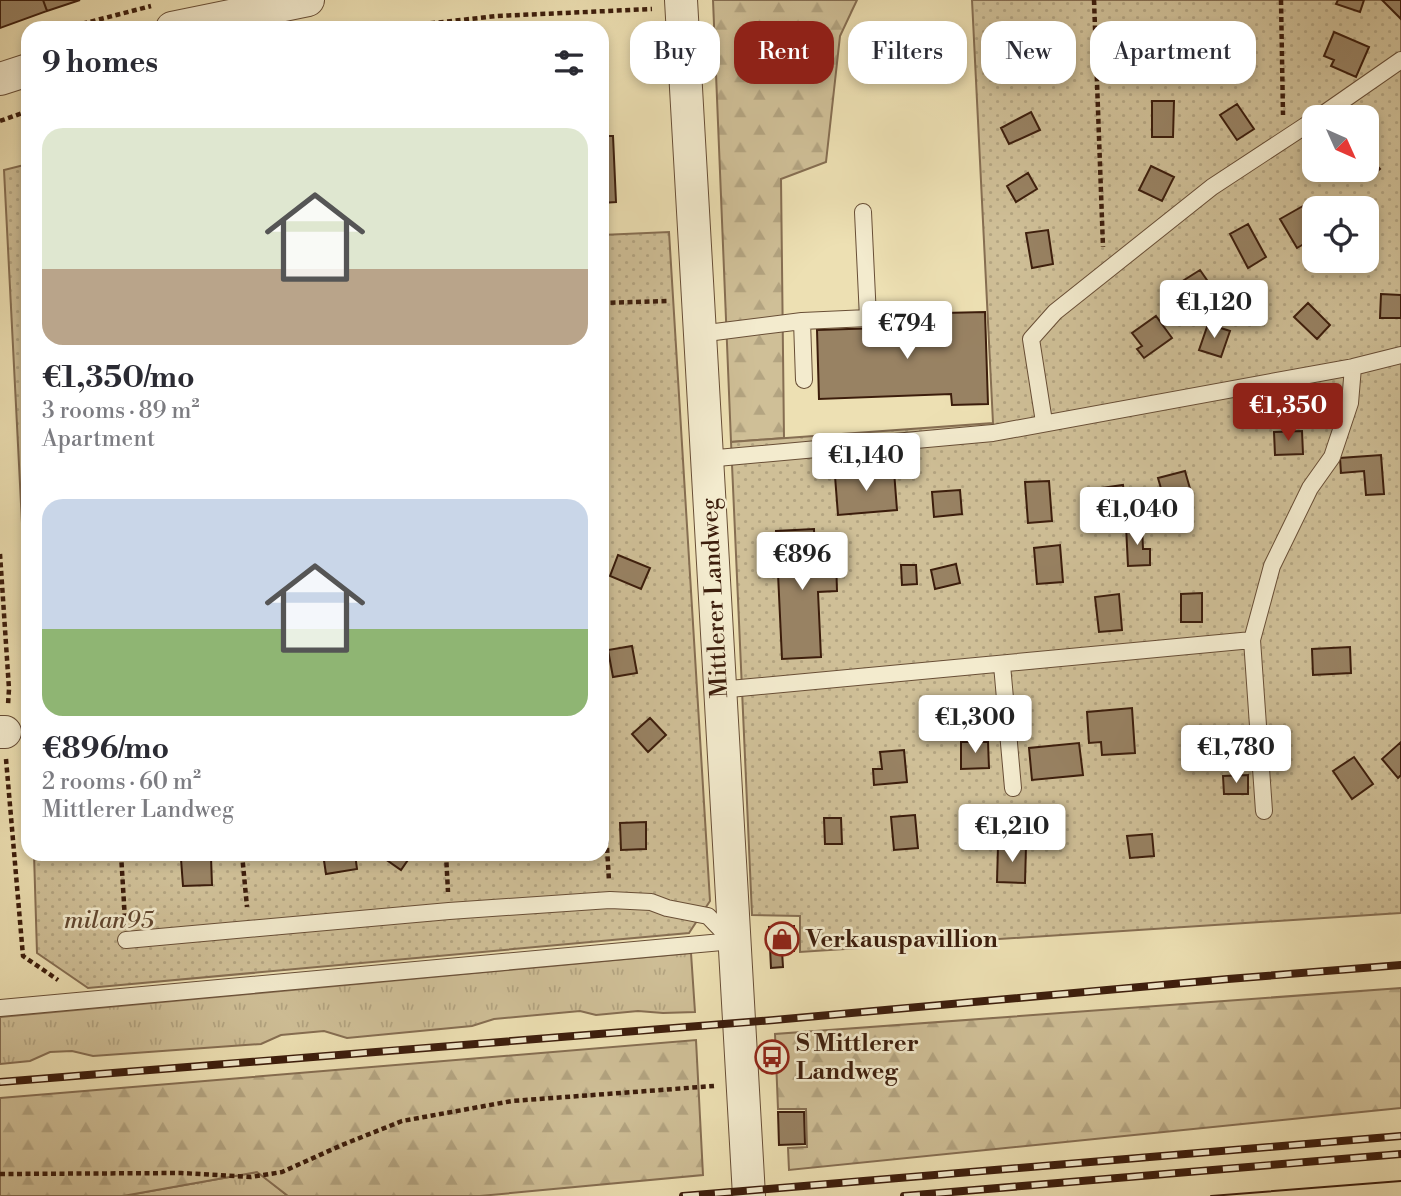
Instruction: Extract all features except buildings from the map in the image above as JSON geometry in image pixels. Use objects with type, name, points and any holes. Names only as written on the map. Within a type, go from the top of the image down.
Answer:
[{"type":"street","points":[[165,16],[308,0]]},
{"type":"street","name":"Mittlerer Landweg","points":[[681,4],[749,1196]]},
{"type":"street","points":[[0,79],[21,72]]},
{"type":"lane","points":[[1336,105],[1401,60]]},
{"type":"lane","points":[[1044,422],[1031,339],[1055,312],[1212,187],[1302,128]]},
{"type":"lane","points":[[699,334],[802,321],[868,318],[863,212]]},
{"type":"lane","points":[[802,321],[804,380]]},
{"type":"lane","points":[[706,459],[993,433],[1353,367],[1401,355]]},
{"type":"lane","points":[[1264,811],[1252,640],[1272,566],[1310,488],[1332,457],[1350,403],[1353,367]]},
{"type":"lane","points":[[719,690],[1252,640]]},
{"type":"lane","points":[[1002,665],[1013,788]]},
{"type":"lane","points":[[126,940],[449,911],[610,900],[651,902],[708,916],[733,941]]},
{"type":"lane","points":[[0,1009],[733,941]]},
{"type":"path","points":[[1094,0],[1104,272]]},
{"type":"path","points":[[1281,0],[1283,140]]},
{"type":"path","points":[[452,21],[681,4]]},
{"type":"path","points":[[124,21],[165,16]]},
{"type":"path","points":[[0,121],[21,114]]},
{"type":"path","points":[[609,303],[698,299]]},
{"type":"path","points":[[0,554],[9,689],[3,732],[23,956],[65,985],[76,1001]]},
{"type":"path","points":[[0,690],[9,689]]},
{"type":"path","points":[[121,861],[126,940]]},
{"type":"path","points":[[243,861],[248,929]]},
{"type":"path","points":[[446,861],[449,911]]},
{"type":"path","points":[[608,861],[610,900]]},
{"type":"path","points":[[0,1174],[181,1173],[251,1177],[282,1172],[402,1121],[512,1101],[689,1087]]},
{"type":"green space","points":[[713,0],[857,0],[840,36],[826,162],[781,179],[784,438],[731,442],[716,84],[720,84],[720,21],[714,21]]},
{"type":"green space","points":[[972,0],[1401,0],[1401,913],[800,952],[800,916],[752,915],[731,442],[993,423]]},
{"type":"green space","points":[[21,166],[21,504],[4,170]]},
{"type":"green space","name":"milan95","points":[[669,232],[710,901],[689,933],[88,988],[37,953],[34,861],[609,861],[609,235]]},
{"type":"green space","points":[[691,953],[695,1012],[638,1011],[596,1015],[580,1011],[494,1019],[472,1026],[347,1038],[324,1031],[281,1035],[261,1044],[93,1056],[72,1051],[50,1052],[30,1061],[0,1064],[0,1017]]},
{"type":"green space","points":[[1401,988],[1401,1108],[789,1170],[788,1148],[807,1147],[806,1109],[778,1109],[775,1034]]},
{"type":"green space","points":[[696,1040],[703,1175],[480,1196],[288,1196],[257,1172],[123,1196],[0,1196],[0,1098]]},
{"type":"green space","points":[[258,1172],[288,1196],[123,1196]]},
{"type":"tram line","points":[[1211,1196],[1401,1181]]},
{"type":"railway","points":[[0,1082],[774,1020],[1401,965]]},
{"type":"railway","points":[[683,1196],[1401,1136]]},
{"type":"railway","points":[[904,1196],[1401,1154]]},
{"type":"place","name":"Verkauspavillion","points":[[782,939]]},
{"type":"place","name":"S Mittlerer Landweg","points":[[772,1057]]}]
